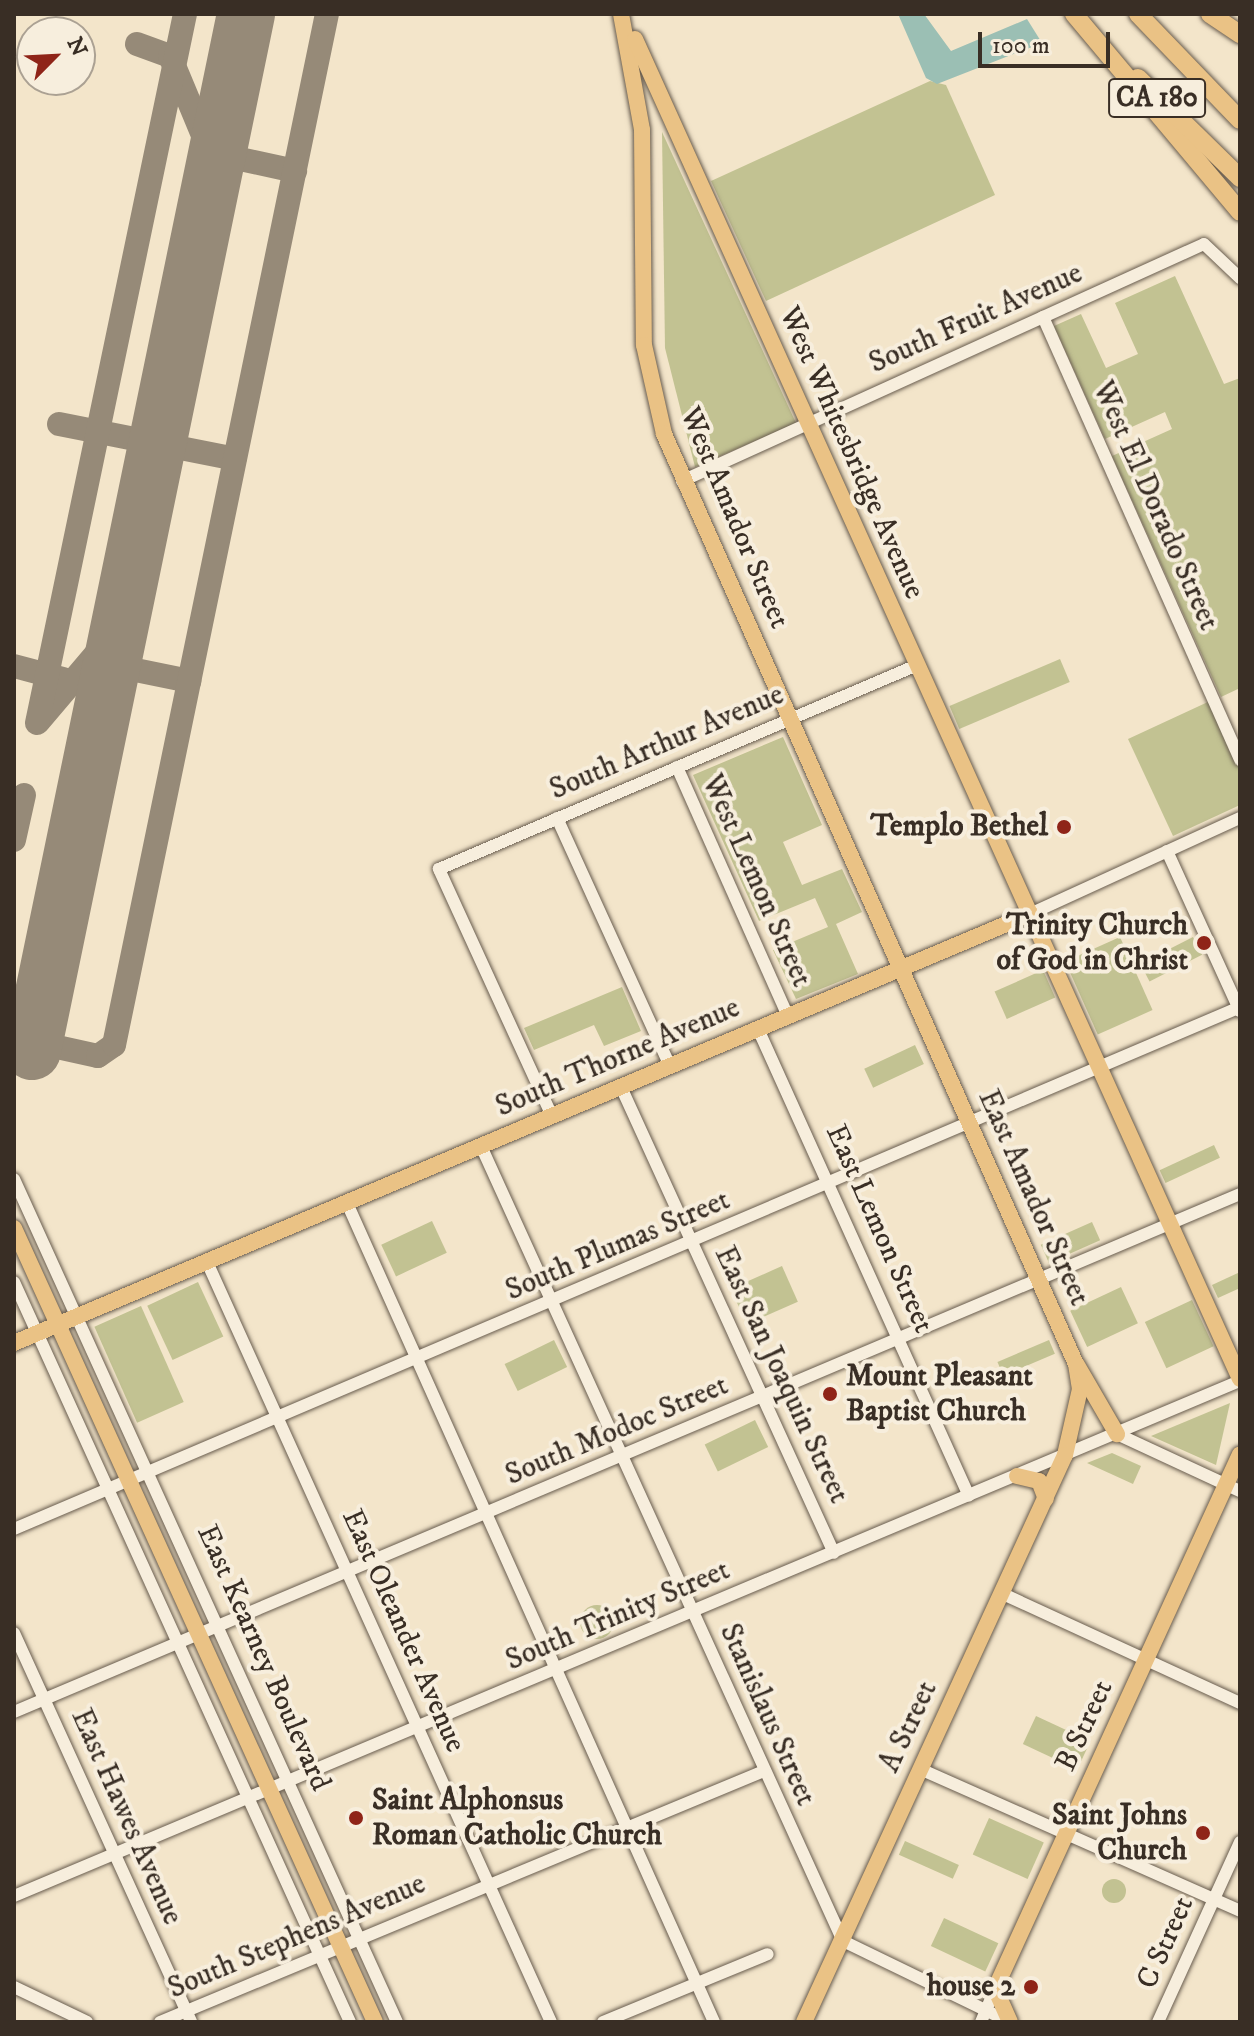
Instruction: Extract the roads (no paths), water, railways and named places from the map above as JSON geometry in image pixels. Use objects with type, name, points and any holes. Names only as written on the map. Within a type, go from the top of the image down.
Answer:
[{"type":"highway","name":"CA 180","points":[[1077,14],[1240,178]]},
{"type":"highway","points":[[1077,14],[1214,185],[1240,210]]},
{"type":"highway","name":"CA 180","points":[[1138,14],[1240,120]]},
{"type":"highway","points":[[1210,14],[1240,34]]},
{"type":"highway","points":[[1220,14],[1240,25]]},
{"type":"main road","name":"West Whitesbridge Avenue","points":[[621,14],[1240,1380]]},
{"type":"main road","name":"West Amador Street","points":[[621,14],[642,130],[644,345],[682,481],[902,968]]},
{"type":"main road","name":"South Thorne Avenue","points":[[14,1343],[1030,914]]},
{"type":"main road","name":"East Amador Street","points":[[902,968],[1076,1364],[1079,1416],[1065,1455]]},
{"type":"main road","name":"East Kearney Boulevard","points":[[14,1228],[375,2022]]},
{"type":"main road","points":[[1076,1364],[1117,1434]]},
{"type":"main road","name":"B Street","points":[[995,1989],[1147,1661],[1233,1488],[1240,1454]]},
{"type":"main road","name":"A Street","points":[[804,2022],[1065,1455]]},
{"type":"main road","points":[[1017,1476],[1039,1481],[1046,1499]]},
{"type":"main road","points":[[995,1989],[1008,2021]]},
{"type":"street","name":"South Fruit Avenue","points":[[682,481],[1204,244],[1240,278]]},
{"type":"street","name":"West El Dorado Street","points":[[1043,317],[1240,760]]},
{"type":"street","name":"South Arthur Avenue","points":[[552,1116],[439,869],[915,666]]},
{"type":"street","name":"West Lemon Street","points":[[677,767],[788,1016]]},
{"type":"street","points":[[557,818],[670,1066]]},
{"type":"street","name":"South Thorne Avenue","points":[[1030,914],[1240,818]]},
{"type":"street","points":[[1167,851],[1239,1009]]},
{"type":"street","name":"South Plumas Street","points":[[14,1529],[1101,1071],[1239,1009]]},
{"type":"street","name":"East Lemon Street","points":[[758,1029],[831,1184],[969,1496]]},
{"type":"street","name":"East San Joaquin Street","points":[[621,1087],[834,1553]]},
{"type":"street","name":"Stanislaus Street","points":[[481,1146],[843,1941]]},
{"type":"street","name":"East Kearney Boulevard","points":[[14,1179],[397,2022]]},
{"type":"street","name":"South Modoc Street","points":[[14,1712],[179,1646],[1240,1194]]},
{"type":"street","points":[[347,1203],[714,2022]]},
{"type":"street","name":"East Oleander Avenue","points":[[207,1262],[551,2022]]},
{"type":"street","points":[[14,1282],[350,2022]]},
{"type":"street","name":"South Trinity Street","points":[[14,1896],[270,1791],[1240,1380]]},
{"type":"street","points":[[1117,1434],[1233,1488]]},
{"type":"street","points":[[1003,1594],[1240,1703]]},
{"type":"street","name":"East Hawes Avenue","points":[[14,1633],[188,2016]]},
{"type":"street","points":[[920,1769],[1240,1911]]},
{"type":"street","name":"South Stephens Avenue","points":[[160,2022],[188,2016],[320,1955],[764,1771]]},
{"type":"street","name":"C Street","points":[[1158,2022],[1240,1842]]},
{"type":"street","points":[[843,1941],[984,2016],[1008,2021]]},
{"type":"street","points":[[603,2022],[768,1954]]},
{"type":"street","points":[[14,1987],[87,2022]]},
{"type":"street","name":"B Street","points":[[984,2016],[995,1989]]},
{"type":"water","points":[[898,14],[924,14],[951,51],[1027,19],[1042,43],[937,84],[926,78]]},
{"type":"place","name":"Templo Bethel","points":[[1064,827]]},
{"type":"place","name":"Trinity Church of God in Christ","points":[[1204,943]]},
{"type":"place","name":"Mount Pleasant Baptist Church","points":[[830,1394]]},
{"type":"place","name":"Saint Alphonsus Roman Catholic Church","points":[[356,1818]]},
{"type":"place","name":"Saint Johns Church","points":[[1203,1833]]},
{"type":"place","name":"house 2","points":[[1031,1987]]}]
